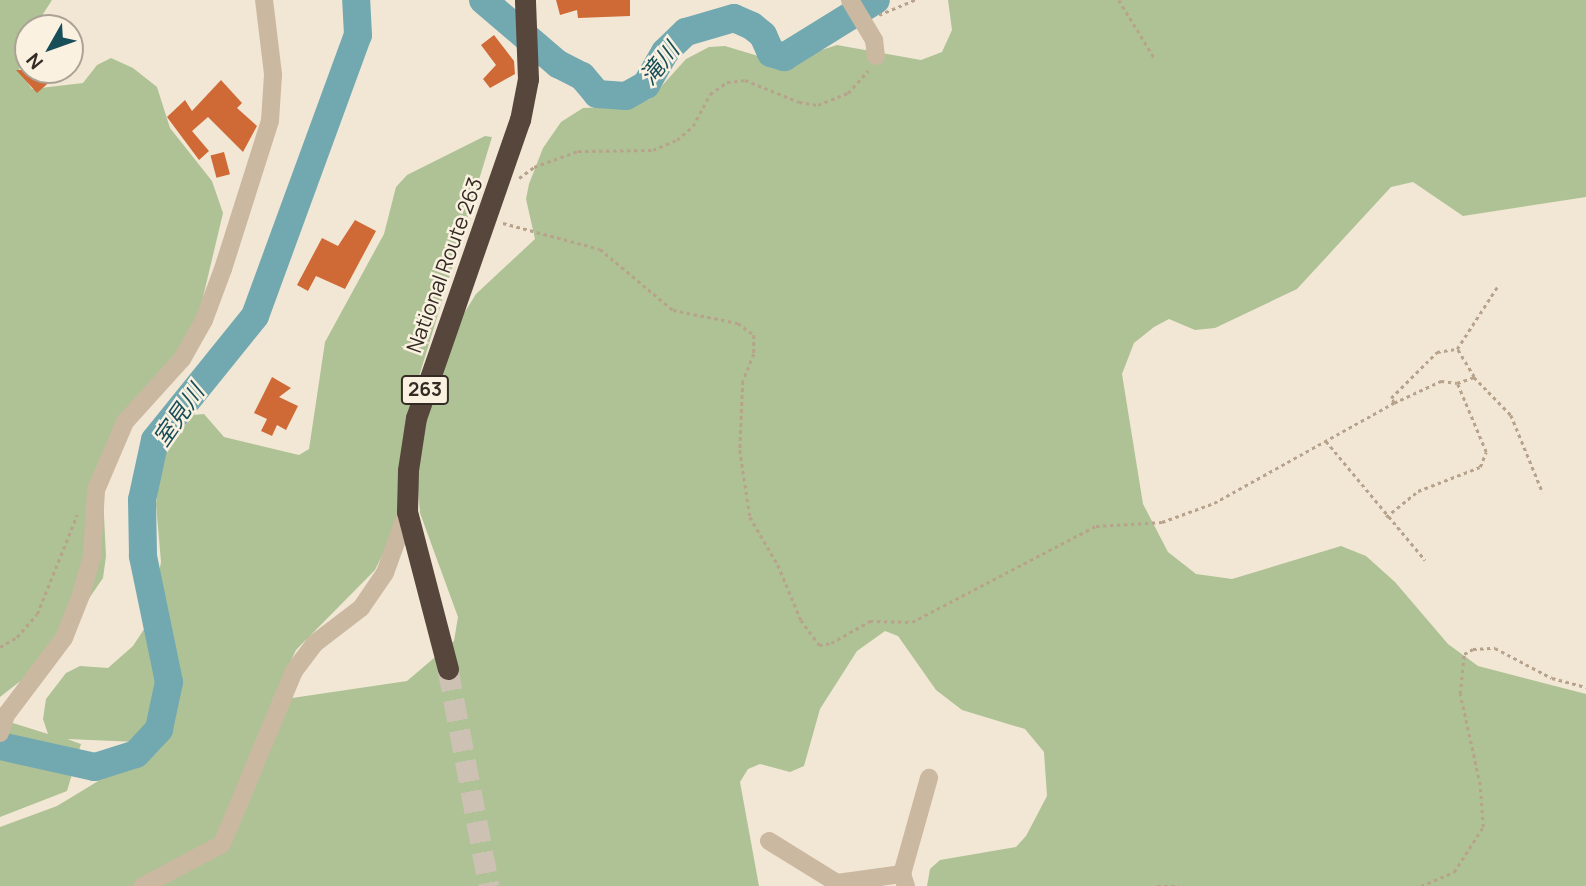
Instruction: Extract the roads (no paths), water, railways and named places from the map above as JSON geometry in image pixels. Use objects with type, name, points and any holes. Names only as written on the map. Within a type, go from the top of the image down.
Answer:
[{"type":"highway","name":"National Route 263","points":[[448,669],[407,512],[416,418],[520,120],[528,79],[525,0]]},
{"type":"street","points":[[0,733],[6,715],[69,635],[92,556],[96,490],[125,422],[182,359],[204,320],[270,121],[273,75],[264,0]]},
{"type":"street","points":[[850,0],[864,20],[876,56]]},
{"type":"street","points":[[144,886],[222,844],[294,671],[314,644],[361,608],[384,573],[407,512]]},
{"type":"street","points":[[769,841],[837,883],[904,880],[929,778]]},
{"type":"waterway","name":"室見川","points":[[0,746],[95,767],[136,754],[159,729],[169,682],[143,556],[142,500],[155,440],[255,316],[358,35],[356,0]]},
{"type":"waterway","name":"滝川","points":[[483,0],[558,64],[582,76],[597,94],[626,96],[646,85],[665,52],[686,32],[734,18],[752,26],[763,35],[771,53],[784,57],[876,0]]},
{"type":"tunnel","points":[[448,669],[489,886]]}]
